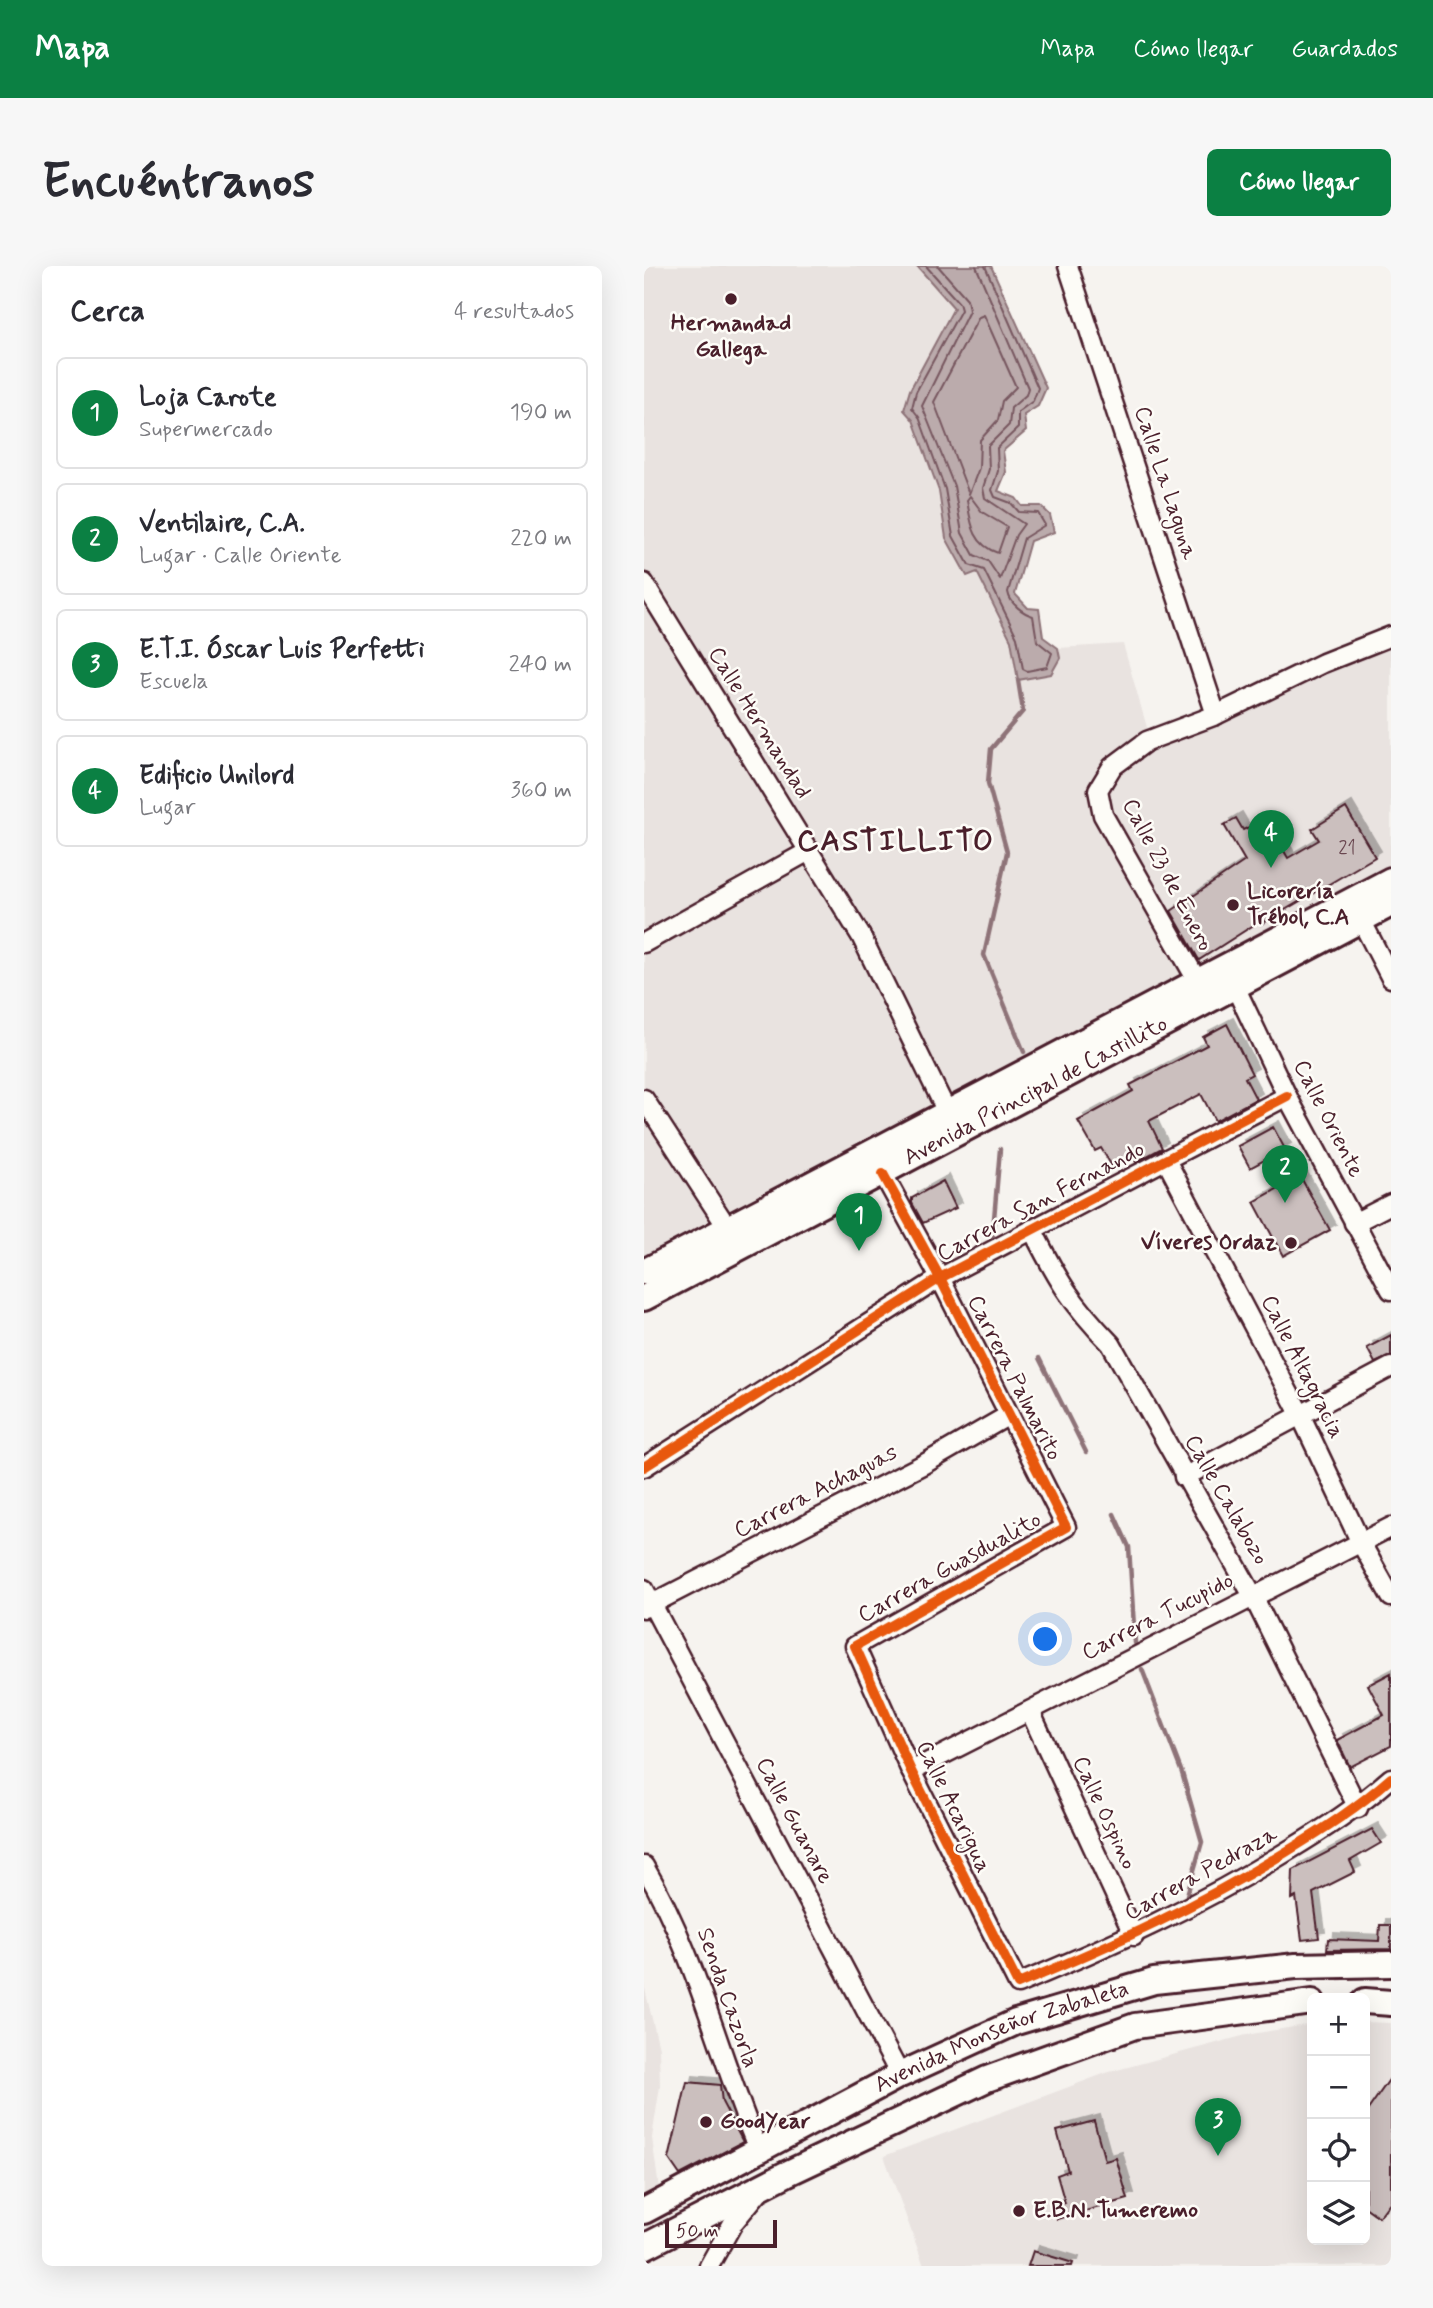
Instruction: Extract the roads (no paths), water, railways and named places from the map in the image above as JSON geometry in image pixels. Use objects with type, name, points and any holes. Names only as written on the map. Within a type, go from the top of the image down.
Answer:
[{"type":"main road","name":"Avenida Principal de Castillito","points":[[644,1298],[883,1174],[1231,976],[1391,880]]},
{"type":"main road","name":"Avenida Principal de Castillito","points":[[644,1272],[1198,982],[1231,976],[1361,920],[1391,904]]},
{"type":"main road","name":"Avenida Monseñor Zabaleta","points":[[644,2211],[900,2075],[1016,2022],[1154,1981],[1296,1966],[1391,1964]]},
{"type":"main road","points":[[1370,2001],[1391,2003]]},
{"type":"main road","name":"Avenida Monseñor Zabaleta","points":[[644,2247],[768,2183],[987,2078],[1135,2026],[1307,2003]]},
{"type":"street","name":"Calle La Laguna","points":[[1068,266],[1216,715]]},
{"type":"street","name":"Calle Hermandad","points":[[644,583],[861,936],[947,1112]]},
{"type":"street","points":[[1216,715],[1323,663],[1391,636]]},
{"type":"street","name":"Calle 23 de Enero","points":[[1198,982],[1103,815],[1098,790],[1112,768],[1147,741],[1216,715]]},
{"type":"street","points":[[644,943],[809,851]]},
{"type":"street","points":[[1361,920],[1391,978]]},
{"type":"street","name":"Calle Oriente","points":[[1231,976],[1287,1096],[1391,1290]]},
{"type":"street","name":"Carrera San Fernando","points":[[644,1467],[940,1278],[1287,1096]]},
{"type":"street","points":[[644,1099],[727,1227]]},
{"type":"street","name":"Calle Altagracia","points":[[1166,1160],[1300,1413],[1361,1543],[1391,1597]]},
{"type":"street","name":"Carrera Palmarito","points":[[883,1174],[940,1278],[1066,1527]]},
{"type":"street","points":[[1354,1223],[1391,1204]]},
{"type":"street","name":"Calle Calabozo","points":[[1032,1229],[1061,1287],[1079,1311],[1111,1344],[1253,1595],[1358,1808]]},
{"type":"street","points":[[1185,1477],[1300,1413],[1391,1367]]},
{"type":"street","name":"Carrera Achaguas","points":[[647,1600],[925,1464],[1009,1415]]},
{"type":"street","name":"Carrera Guasdualito","points":[[855,1646],[1066,1527]]},
{"type":"street","name":"Carrera Tucupido","points":[[911,1771],[1391,1527]]},
{"type":"street","name":"Calle Guanare","points":[[647,1600],[900,2075]]},
{"type":"street","name":"Calle Acarigua","points":[[855,1646],[911,1771],[1018,1984]]},
{"type":"street","name":"Calle Ospino","points":[[1030,1711],[1134,1936]]},
{"type":"street","name":"Carrera Pedraza","points":[[1018,1984],[1134,1936],[1236,1882],[1358,1808],[1391,1778]]},
{"type":"street","name":"Senda Cazorla","points":[[644,1866],[670,1910],[735,2093],[758,2149]]},
{"type":"street","points":[[709,2266],[733,2223],[768,2183]]},
{"type":"water","points":[[917,266],[991,266],[1046,388],[1038,406],[1024,415],[1026,431],[1003,451],[1006,472],[998,491],[1016,498],[1022,506],[1041,506],[1050,515],[1054,532],[1030,541],[1015,594],[1028,608],[1039,609],[1043,637],[1058,648],[1060,658],[1051,674],[1018,680],[1011,640],[977,572],[967,576],[946,538],[939,491],[913,420],[904,410],[910,390],[954,308]]},
{"type":"waterway","points":[[1018,680],[1023,711],[991,749],[988,783],[1007,852],[984,955],[1024,1052]]},
{"type":"waterway","points":[[992,1242],[1000,1149]]},
{"type":"waterway","points":[[1039,1358],[1086,1452]]},
{"type":"waterway","points":[[1114,1514],[1129,1547],[1135,1643]]},
{"type":"waterway","points":[[1142,1669],[1182,1773],[1202,1842],[1187,1895]]},
{"type":"place","name":"Hermandad Gallega","points":[[731,299]]},
{"type":"place","name":"Edificio Unilord","points":[[1271,868]]},
{"type":"place","name":"Licorería Trébol, C.A","points":[[1233,905]]},
{"type":"place","name":"Ventilaire, C.A.","points":[[1285,1203]]},
{"type":"place","name":"Víveres Ordaz","points":[[1291,1243]]},
{"type":"place","name":"Loja Carote","points":[[859,1251]]},
{"type":"place","name":"GoodYear","points":[[706,2122]]},
{"type":"place","name":"E.T.I. Óscar Luis Perfetti","points":[[1218,2156]]},
{"type":"place","name":"E.B.N. Tumeremo","points":[[1019,2211]]},
{"type":"district","name":"CASTILLITO","points":[[896,841]]}]
